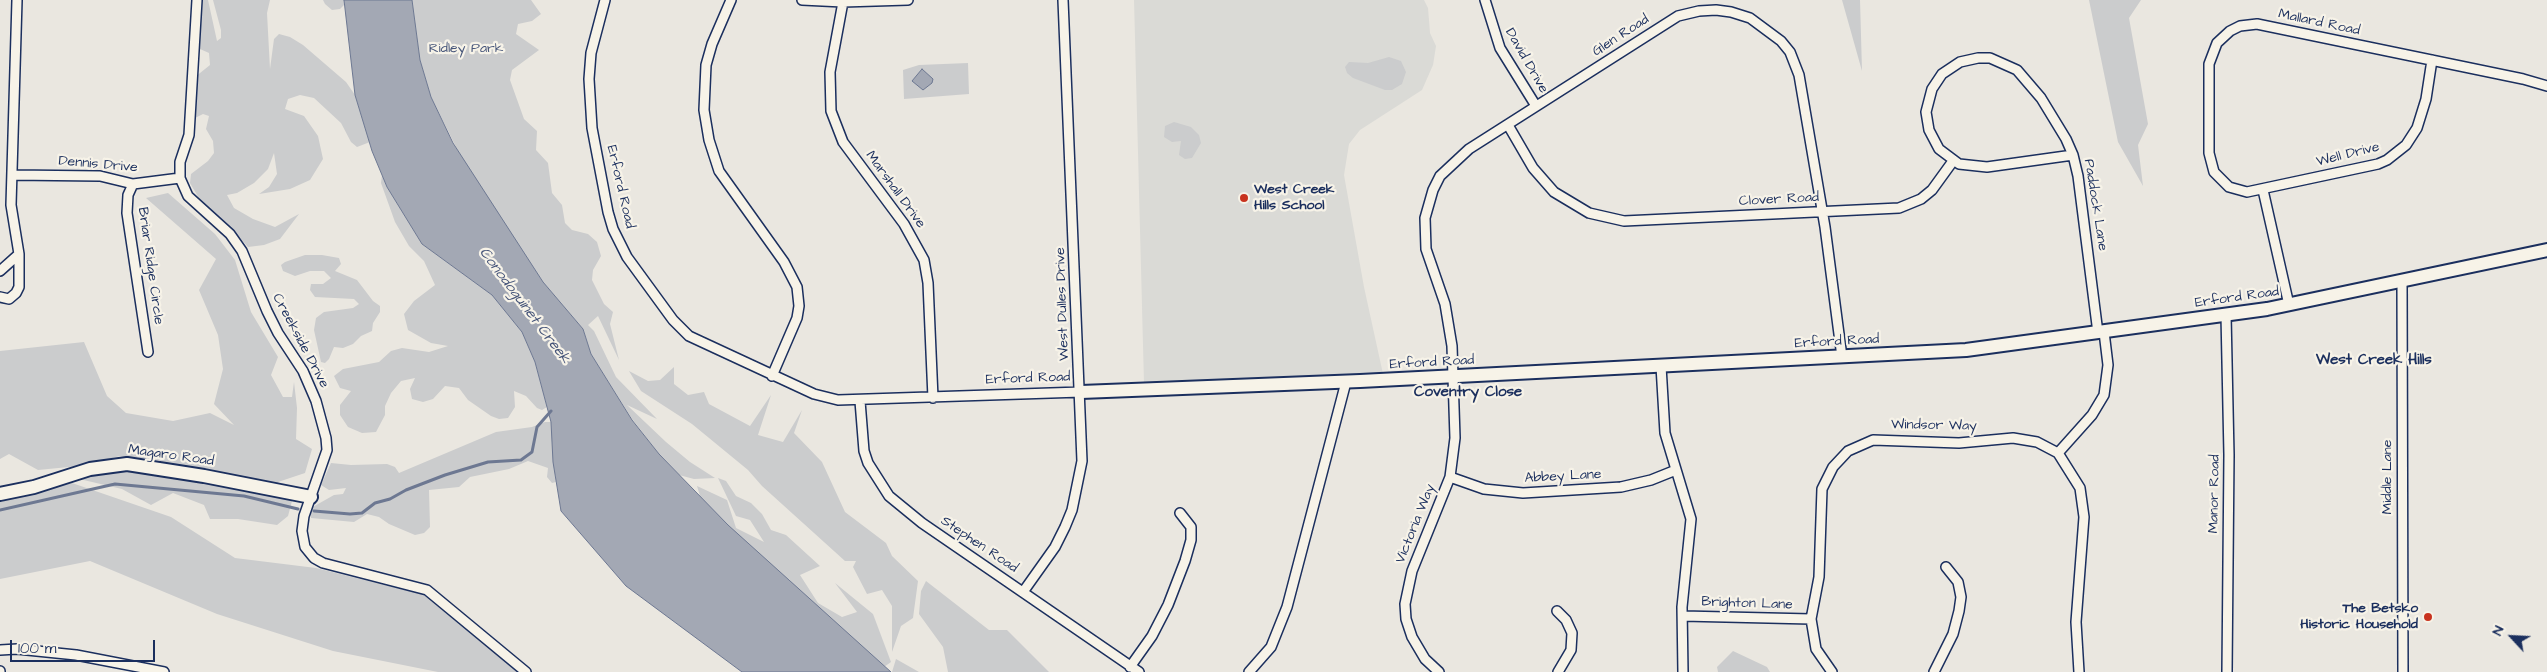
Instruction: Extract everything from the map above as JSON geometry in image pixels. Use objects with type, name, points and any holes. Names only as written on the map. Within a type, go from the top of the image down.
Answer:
[{"type":"street","points":[[0,297],[9,299],[16,293],[19,287],[19,254],[12,214],[17,0]]},
{"type":"street","points":[[180,178],[180,162],[189,135],[197,0]]},
{"type":"street","name":"Erford Road","points":[[605,0],[591,53],[589,96],[599,174],[613,229],[627,257],[684,332],[693,339],[772,376],[832,400],[860,401],[1346,382],[1959,351],[2289,306],[2547,250]]},
{"type":"street","points":[[731,0],[712,44],[706,65],[704,110],[709,140],[719,171],[784,262],[797,287],[799,306],[797,318],[772,376]]},
{"type":"street","points":[[802,0],[843,2],[908,0]]},
{"type":"street","name":"West Dulles Drive","points":[[1023,592],[1054,547],[1072,510],[1082,460],[1081,392],[1064,0]]},
{"type":"street","name":"David Drive","points":[[1485,0],[1500,48],[1536,106]]},
{"type":"street","name":"Marshall Drive","points":[[843,2],[830,72],[831,111],[844,142],[904,224],[924,260],[928,283],[933,398]]},
{"type":"street","name":"Glen Road","points":[[1454,376],[1448,317],[1426,249],[1425,218],[1428,202],[1440,176],[1452,162],[1469,149],[1678,16],[1699,11],[1716,10],[1740,14],[1773,33],[1790,52],[1795,62],[1802,86],[1823,212],[1842,357]]},
{"type":"street","name":"Mallard Road","points":[[2263,190],[2247,192],[2229,187],[2217,178],[2210,160],[2207,95],[2209,64],[2217,43],[2230,31],[2240,26],[2257,24],[2523,79],[2547,86]]},
{"type":"street","name":"Paddock Lane","points":[[1953,161],[1939,149],[1928,130],[1926,112],[1928,100],[1932,89],[1942,74],[1960,62],[1978,58],[1999,60],[2024,76],[2056,120],[2073,155],[2101,333],[2108,365],[2104,395],[2092,415],[2058,453]]},
{"type":"street","name":"Well Drive","points":[[2263,190],[2378,164],[2397,154],[2406,145],[2417,128],[2426,99],[2432,60]]},
{"type":"street","name":"Clover Road","points":[[1508,125],[1533,168],[1554,192],[1578,209],[1610,219],[1652,221],[1823,212],[1908,205],[1932,190],[1953,161]]},
{"type":"street","points":[[1953,161],[1980,168],[2073,155]]},
{"type":"street","name":"Dennis Drive","points":[[12,175],[100,176],[133,184],[180,178]]},
{"type":"street","name":"Creekside Drive","points":[[180,178],[188,196],[236,242],[274,326],[294,354],[312,389],[326,438],[327,450],[304,516],[302,531],[305,547],[314,558],[338,567],[427,590],[526,672]]},
{"type":"street","name":"Briar Ridge Circle","points":[[133,184],[128,195],[127,213],[148,352]]},
{"type":"street","points":[[2263,190],[2289,306]]},
{"type":"street","points":[[0,271],[19,254]]},
{"type":"street","name":"Middle Lane","points":[[2402,281],[2403,672]]},
{"type":"street","name":"Manor Road","points":[[2226,316],[2229,455],[2227,672]]},
{"type":"street","points":[[1661,366],[1662,415],[1665,433],[1690,518],[1682,616],[1683,672]]},
{"type":"street","name":"Victoria Way","points":[[1433,670],[1412,637],[1406,619],[1405,596],[1412,571],[1450,477],[1455,438],[1454,376]]},
{"type":"street","points":[[1249,672],[1271,647],[1287,607],[1346,382]]},
{"type":"street","name":"Stephen Road","points":[[860,401],[864,451],[868,463],[889,496],[922,523],[1139,672]]},
{"type":"street","name":"Windsor Way","points":[[1832,672],[1816,649],[1811,619],[1819,577],[1822,489],[1833,467],[1848,451],[1862,444],[1884,439],[1959,443],[2013,438],[2037,442],[2058,453]]},
{"type":"street","points":[[2058,453],[2077,482],[2084,504],[2076,622],[2078,672]]},
{"type":"street","name":"Magaro Road","points":[[0,494],[34,487],[90,469],[119,464],[151,466],[310,497]]},
{"type":"street","name":"Abbey Lane","points":[[1450,477],[1484,489],[1523,492],[1621,487],[1652,480],[1676,470]]},
{"type":"street","points":[[1130,666],[1152,636],[1168,605],[1185,562],[1191,540],[1191,527],[1180,513]]},
{"type":"street","points":[[1934,672],[1952,634],[1961,597],[1958,582],[1946,567]]},
{"type":"street","points":[[1557,611],[1566,620],[1572,633],[1571,650],[1558,672]]},
{"type":"street","name":"Brighton Lane","points":[[1682,616],[1811,619]]},
{"type":"street","points":[[0,650],[17,649],[76,655],[164,672]]},
{"type":"shaded area","name":"West Creek Hills School","points":[[1134,0],[1424,0],[1428,8],[1430,33],[1436,46],[1433,65],[1422,90],[1360,130],[1349,144],[1344,175],[1364,287],[1383,374],[1144,383]]},
{"type":"green space","points":[[198,0],[208,0],[217,41],[221,38],[221,30],[213,0],[270,0],[267,13],[270,69],[274,39],[279,34],[290,37],[303,45],[346,82],[355,95],[370,142],[357,147],[351,142],[341,123],[314,98],[300,95],[288,99],[285,109],[304,116],[318,136],[323,159],[310,180],[290,189],[259,194],[269,187],[277,174],[274,153],[268,169],[254,183],[237,193],[227,195],[234,208],[253,219],[275,227],[299,214],[280,239],[264,245],[248,247],[231,228],[200,200],[190,183],[191,174],[208,161],[214,153],[213,141],[206,129],[209,116],[203,114],[193,119],[195,77],[210,65],[209,53],[200,49]]},
{"type":"green space","points":[[323,0],[344,0],[344,5],[340,9],[332,10]]},
{"type":"green space","name":"Ridley Park","points":[[412,0],[531,0],[541,14],[532,21],[518,24],[516,34],[539,50],[512,70],[510,80],[524,119],[537,131],[536,150],[548,163],[552,193],[562,205],[565,223],[572,230],[588,234],[597,242],[601,256],[593,270],[592,280],[604,304],[613,312],[610,324],[619,360],[598,316],[588,325],[594,331],[616,377],[657,419],[627,405],[690,462],[715,478],[694,479],[679,475],[659,454],[632,419],[591,354],[583,329],[543,282],[466,167],[431,97],[420,60]]},
{"type":"green space","points":[[1842,0],[1860,0],[1862,71]]},
{"type":"green space","points":[[2089,0],[2141,0],[2129,18],[2148,124],[2138,145],[2143,186],[2118,142]]},
{"type":"green space","points":[[1389,57],[1401,61],[1406,72],[1402,84],[1392,90],[1385,90],[1353,78],[1347,73],[1345,67],[1349,62],[1368,63]]},
{"type":"green space","points":[[968,63],[969,94],[904,99],[903,70],[919,65]]},
{"type":"green space","points":[[1174,122],[1191,127],[1199,135],[1201,143],[1192,158],[1185,159],[1179,155],[1181,141],[1172,142],[1164,137],[1165,126]]},
{"type":"green space","points":[[382,175],[387,187],[422,244],[492,295],[522,332],[535,362],[547,407],[542,410],[537,408],[526,396],[514,391],[515,407],[508,418],[499,419],[491,416],[468,400],[459,388],[445,386],[433,399],[423,402],[412,399],[410,389],[415,378],[401,381],[391,393],[385,406],[385,415],[376,432],[362,433],[348,427],[340,415],[340,405],[351,391],[340,388],[334,376],[343,369],[379,362],[391,351],[402,348],[429,352],[448,346],[431,343],[408,330],[404,314],[414,301],[435,285],[424,261],[409,246],[395,222],[381,183]]},
{"type":"green space","points":[[168,193],[215,234],[235,260],[251,312],[278,357],[271,375],[283,397],[292,397],[294,382],[297,408],[296,439],[312,449],[305,473],[278,482],[292,501],[288,516],[277,525],[238,519],[210,519],[204,505],[173,493],[151,505],[122,489],[75,478],[121,470],[183,474],[159,460],[120,456],[79,466],[38,470],[9,454],[0,459],[0,351],[84,342],[107,396],[126,413],[173,421],[210,413],[234,425],[214,404],[223,369],[218,335],[199,290],[216,259],[146,198]]},
{"type":"green space","points":[[305,255],[339,258],[341,264],[335,271],[357,280],[373,301],[380,306],[380,312],[373,323],[372,331],[361,336],[353,344],[343,348],[334,347],[329,359],[325,363],[321,362],[314,330],[316,318],[324,312],[353,308],[359,304],[354,299],[315,297],[310,290],[311,284],[323,284],[331,278],[324,271],[310,271],[295,276],[283,271],[281,265],[285,262]]},
{"type":"green space","points":[[674,367],[674,384],[688,395],[704,392],[709,404],[750,426],[771,395],[758,435],[783,442],[802,410],[794,433],[822,462],[845,512],[886,543],[892,556],[918,581],[913,618],[901,626],[892,652],[892,606],[882,590],[867,594],[853,567],[856,561],[845,561],[762,486],[748,470],[692,424],[641,391],[629,371],[648,381],[660,380]]},
{"type":"green space","points":[[545,422],[551,422],[556,482],[552,483],[547,477],[548,468],[528,461],[509,469],[470,477],[459,487],[429,490],[430,527],[424,533],[415,535],[389,524],[379,517],[367,514],[354,522],[311,518],[311,508],[334,495],[343,494],[346,488],[329,490],[321,485],[331,463],[351,465],[387,464],[395,467],[399,473],[496,432],[532,427]]},
{"type":"green space","points":[[718,478],[726,481],[736,496],[751,503],[762,514],[771,530],[786,535],[820,566],[800,575],[818,603],[842,617],[857,612],[835,583],[873,614],[891,662],[884,667],[792,595],[790,580],[745,555],[703,506],[697,486],[727,500],[736,528],[764,542],[750,520],[736,516]]},
{"type":"green space","points":[[72,483],[171,517],[235,558],[316,568],[429,596],[523,672],[438,672],[333,651],[217,614],[90,561],[0,579],[0,502]]},
{"type":"green space","points":[[926,581],[989,630],[1007,630],[1049,672],[948,672],[943,647],[919,614],[921,591]]},
{"type":"green space","points":[[1733,651],[1767,667],[1770,672],[1718,672],[1717,667]]},
{"type":"green space","points":[[896,659],[919,672],[892,672]]},
{"type":"water","name":"Conodoguinet Creek","points":[[344,0],[412,0],[420,60],[431,97],[453,143],[543,282],[583,329],[591,354],[632,420],[659,454],[728,525],[891,672],[742,672],[626,586],[561,511],[553,462],[551,422],[535,362],[522,332],[492,295],[422,244],[387,187],[372,151],[355,95]]},
{"type":"water","points":[[922,69],[933,79],[932,83],[923,90],[912,81]]},
{"type":"waterway","points":[[314,511],[362,513],[375,503],[390,499],[406,490],[445,475],[488,462],[521,460],[532,452],[537,427],[551,411]]},
{"type":"waterway","points":[[0,510],[115,484],[244,496],[298,509]]},
{"type":"place","name":"West Creek Hills School","points":[[1244,198]]},
{"type":"place","name":"The Betsko Historic Household","points":[[2428,617]]},
{"type":"district","name":"West Creek Hills","points":[[2374,361]]},
{"type":"district","name":"Coventry Close","points":[[1468,393]]}]
